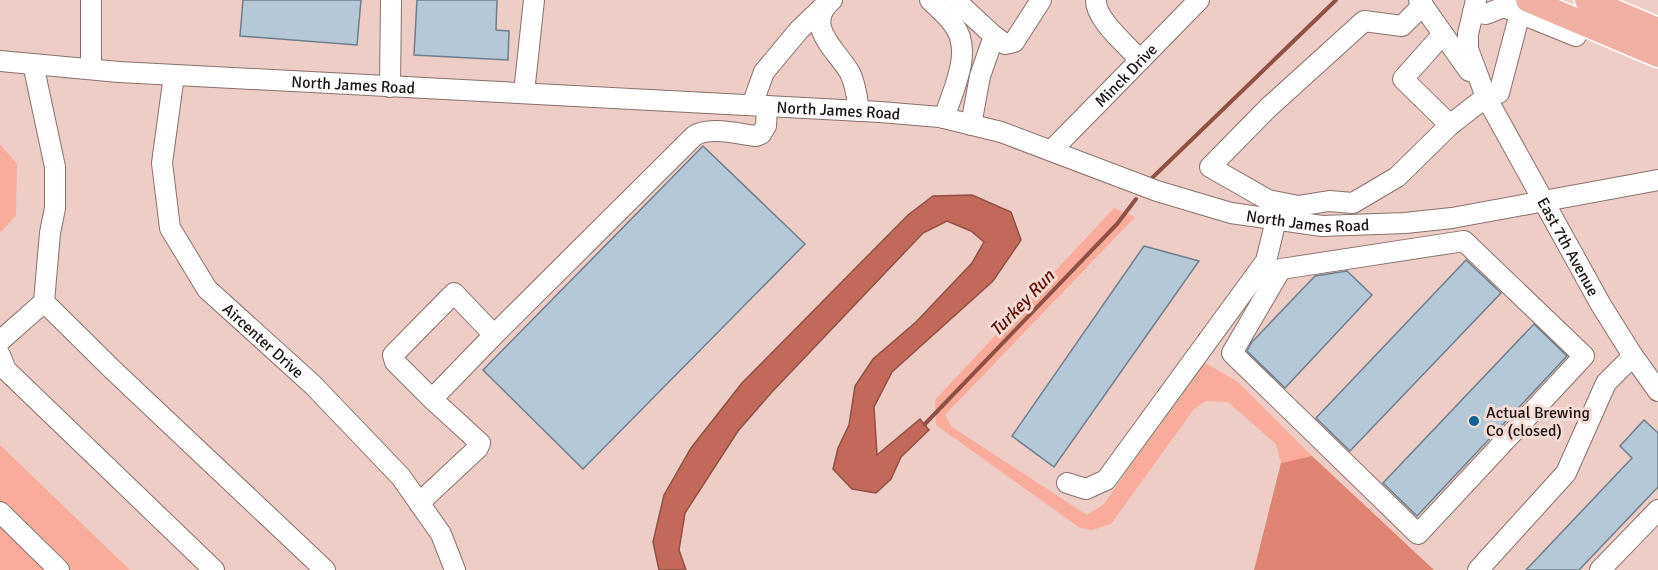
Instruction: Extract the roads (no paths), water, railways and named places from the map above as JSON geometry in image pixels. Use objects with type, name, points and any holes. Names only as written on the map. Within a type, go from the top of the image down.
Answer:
[{"type":"main road","points":[[1587,0],[1658,30]]},
{"type":"main road","points":[[1524,6],[1561,14],[1658,55]]},
{"type":"street","points":[[91,0],[92,69]]},
{"type":"street","points":[[390,87],[391,0]]},
{"type":"street","points":[[524,93],[534,0]]},
{"type":"street","points":[[930,0],[954,24],[962,46],[962,58],[945,118]]},
{"type":"street","points":[[955,0],[1005,44],[1014,42],[1041,0]]},
{"type":"street","points":[[1096,0],[1096,9],[1101,17],[1140,60]]},
{"type":"street","name":"Minck Drive","points":[[1052,150],[1198,0]]},
{"type":"street","points":[[1421,2],[1402,26],[1364,21],[1268,108],[1210,167],[1268,200],[1298,206],[1329,201],[1353,203],[1397,177],[1450,125],[1486,97],[1499,93],[1524,6],[1504,7],[1486,14],[1474,6]]},
{"type":"street","name":"East 7th Avenue","points":[[1421,2],[1486,97],[1606,314],[1633,356],[1656,383]]},
{"type":"street","points":[[432,399],[694,136],[712,132],[756,136],[761,134],[766,126],[760,106],[764,72],[800,30],[827,4]]},
{"type":"street","points":[[827,4],[820,17],[822,32],[850,74],[856,87],[859,111]]},
{"type":"street","name":"East 7th Avenue","points":[[1474,6],[1468,34],[1468,49],[1486,97]]},
{"type":"street","points":[[1561,14],[1576,36]]},
{"type":"street","points":[[1443,34],[1402,79],[1450,125]]},
{"type":"street","points":[[971,124],[980,76],[994,36]]},
{"type":"street","name":"North James Road","points":[[0,61],[174,75],[859,111],[945,118],[1001,132],[1156,191],[1231,213],[1330,226],[1405,223],[1452,218],[1658,180]]},
{"type":"street","points":[[0,341],[45,302],[50,232],[55,208],[55,167],[33,64]]},
{"type":"street","name":"Aircenter Drive","points":[[174,75],[162,163],[170,228],[207,289],[313,385],[401,477],[441,534],[455,570]]},
{"type":"street","points":[[1329,201],[1330,226]]},
{"type":"street","points":[[1067,483],[1086,489],[1106,480],[1274,265],[1464,241],[1584,356],[1418,534],[1232,353],[1274,265],[1276,220]]},
{"type":"street","points":[[419,503],[478,448],[480,443],[395,362],[393,355],[454,293],[494,335]]},
{"type":"street","points":[[45,302],[114,371],[325,570]]},
{"type":"street","points":[[0,355],[6,370],[214,570]]},
{"type":"street","points":[[1478,570],[1566,473],[1606,383],[1633,356]]},
{"type":"street","points":[[1600,570],[1658,510]]},
{"type":"street","points":[[0,512],[60,570]]},
{"type":"waterway","name":"Turkey Run","points":[[1152,178],[1336,0]]},
{"type":"waterway","name":"Turkey Run","points":[[925,424],[1117,224],[1136,199]]},
{"type":"place","name":"Actual Brewing Co (closed)","points":[[1474,421]]}]
